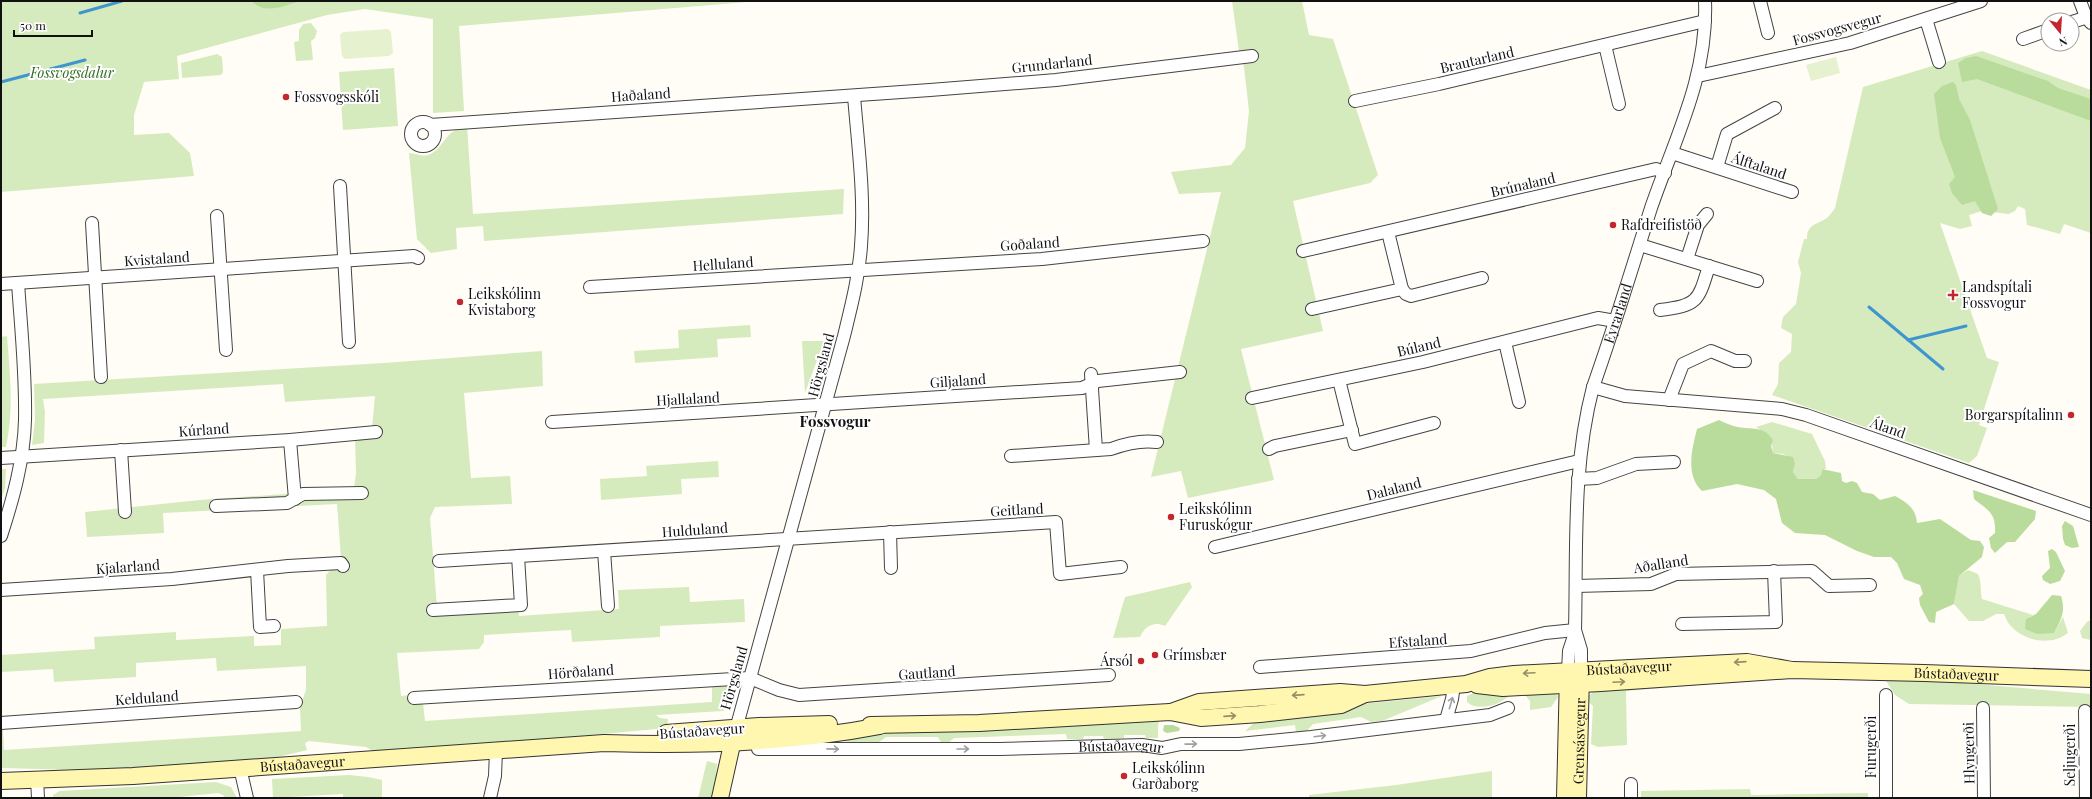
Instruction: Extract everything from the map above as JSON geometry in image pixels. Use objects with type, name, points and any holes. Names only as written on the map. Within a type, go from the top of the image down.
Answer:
[{"type":"main road","name":"Bústaðavegur","points":[[1,781],[133,776],[496,751],[604,743],[634,736],[735,735],[796,737],[880,726],[979,723],[1170,712],[1201,718],[1260,714],[1340,705],[1365,694],[1460,685],[1503,688],[1574,678],[1792,670],[2091,678]]},
{"type":"main road","name":"Grensásvegur","points":[[1566,798],[1574,678]]},
{"type":"main road","name":"Grensásvegur","points":[[1574,678],[1578,798]]},
{"type":"main road","points":[[720,798],[735,735]]},
{"type":"street","name":"Eyrarland","points":[[1574,678],[1581,650],[1575,632],[1578,479],[1585,417],[1640,244],[1698,76],[1704,46],[1705,1]]},
{"type":"street","points":[[1760,1],[1768,33]]},
{"type":"street","name":"Fossvogsvegur","points":[[1698,76],[1850,43],[1981,1]]},
{"type":"street","points":[[2080,1],[2089,19]]},
{"type":"street","points":[[1926,19],[1939,62]]},
{"type":"street","name":"Brautarland","points":[[1355,102],[1439,84],[1705,21]]},
{"type":"street","points":[[2023,39],[2040,33]]},
{"type":"street","points":[[1604,45],[1619,104]]},
{"type":"street","name":"Grundarland","points":[[854,96],[1056,80],[1252,56]]},
{"type":"street","name":"Haðaland","points":[[430,124],[854,96]]},
{"type":"street","name":"Hörgsland","points":[[735,735],[844,336],[858,270],[861,247],[862,191],[854,96]]},
{"type":"street","name":"Álftaland","points":[[1717,167],[1728,134],[1775,108]]},
{"type":"street","name":"Álftaland","points":[[1672,152],[1792,192]]},
{"type":"street","name":"Brúnaland","points":[[1303,251],[1656,169],[1665,173]]},
{"type":"street","points":[[340,186],[349,342]]},
{"type":"street","points":[[1687,259],[1698,225],[1707,214]]},
{"type":"street","points":[[217,216],[226,350]]},
{"type":"street","points":[[92,223],[102,377]]},
{"type":"street","points":[[1388,232],[1402,289],[1406,294],[1411,296],[1482,278]]},
{"type":"street","name":"Goðaland","points":[[858,270],[1042,258],[1203,241]]},
{"type":"street","points":[[1640,244],[1757,281]]},
{"type":"street","name":"Kvistaland","points":[[1,284],[344,262],[414,256],[418,258]]},
{"type":"street","points":[[1660,310],[1685,307],[1700,295],[1709,266]]},
{"type":"street","name":"Helluland","points":[[590,287],[858,270]]},
{"type":"street","points":[[1,536],[11,505],[21,457],[25,421],[18,283]]},
{"type":"street","points":[[1312,309],[1402,289]]},
{"type":"street","name":"Búland","points":[[1252,398],[1339,380],[1505,342],[1598,318],[1615,321]]},
{"type":"street","points":[[1505,342],[1519,402]]},
{"type":"street","points":[[1669,400],[1683,364],[1710,351],[1735,361],[1745,361]]},
{"type":"street","name":"Giljaland","points":[[825,405],[1082,388],[1091,379],[1098,381],[1180,372]]},
{"type":"street","points":[[1091,379],[1096,450]]},
{"type":"street","points":[[1339,380],[1355,444],[1434,423]]},
{"type":"street","name":"Áland","points":[[1593,388],[1625,396],[1782,409],[1794,412],[2091,515]]},
{"type":"street","name":"Hjallaland","points":[[552,422],[825,405]]},
{"type":"street","points":[[1269,449],[1275,446],[1352,430]]},
{"type":"street","name":"Kúrland","points":[[1,458],[290,440],[376,432]]},
{"type":"street","points":[[290,440],[295,499]]},
{"type":"street","points":[[1011,456],[1096,450],[1145,441],[1157,442]]},
{"type":"street","points":[[121,450],[125,512]]},
{"type":"street","name":"Dalaland","points":[[1215,547],[1580,461]]},
{"type":"street","points":[[1578,479],[1597,478],[1636,464],[1674,462]]},
{"type":"street","points":[[216,506],[287,503],[305,494],[362,493]]},
{"type":"street","name":"Geitland","points":[[789,538],[1056,522],[1060,574],[1121,567]]},
{"type":"street","points":[[890,532],[892,568]]},
{"type":"street","name":"Hulduland","points":[[438,561],[789,538]]},
{"type":"street","points":[[604,551],[608,606]]},
{"type":"street","points":[[433,610],[521,605],[518,556]]},
{"type":"street","name":"Kjalarland","points":[[1,590],[172,579],[341,563],[343,566]]},
{"type":"street","points":[[257,570],[260,627],[274,626]]},
{"type":"street","points":[[1682,624],[1776,622],[1774,571]]},
{"type":"street","name":"Aðalland","points":[[1576,586],[1651,584],[1676,574],[1774,571],[1812,571],[1829,586],[1870,585]]},
{"type":"street","name":"Efstaland","points":[[1260,667],[1471,651],[1545,633],[1575,632]]},
{"type":"street","name":"Gautland","points":[[750,678],[779,690],[799,695],[1109,675]]},
{"type":"street","name":"Hörðaland","points":[[414,698],[750,678]]},
{"type":"street","points":[[1446,720],[1452,699],[1460,685]]},
{"type":"street","name":"Furugerði","points":[[1886,695],[1886,798]]},
{"type":"street","name":"Kelduland","points":[[1,724],[296,702]]},
{"type":"street","name":"Bústaðavegur","points":[[758,749],[796,737],[1000,749],[1142,745],[1162,748],[1181,744],[1239,744],[1311,737],[1490,715],[1508,708]]},
{"type":"street","name":"Hlyngerði","points":[[1983,708],[1984,798]]},
{"type":"street","name":"Seljugerði","points":[[2085,711],[2086,798]]},
{"type":"street","points":[[490,798],[495,776],[496,751]]},
{"type":"street","points":[[240,768],[247,798]]},
{"type":"street","points":[[37,779],[38,798]]},
{"type":"street","points":[[1630,784],[1631,798]]},
{"type":"green space","name":"Fossvogsdalur","points":[[1,1],[759,1],[459,26],[464,111],[433,113],[433,19],[365,9],[327,15],[177,56],[179,79],[144,82],[134,115],[134,135],[169,133],[190,153],[194,176],[1,192]]},
{"type":"green space","points":[[251,1],[300,1],[281,7],[263,8]]},
{"type":"green space","points":[[1232,1],[1302,1],[1309,35],[1333,39],[1378,175],[1370,183],[1293,201],[1323,331],[1241,349],[1274,480],[1188,498],[1181,471],[1151,477],[1221,192],[1179,194],[1171,172],[1231,165],[1245,148],[1249,111],[1244,67],[1239,51]]},
{"type":"green space","points":[[311,23],[317,31],[315,38],[311,41],[313,60],[296,61],[294,42],[299,41],[299,30],[303,24]]},
{"type":"green space","points":[[388,29],[391,32],[393,53],[389,56],[345,59],[342,56],[340,35],[343,32]]},
{"type":"green space","name":"Landspítali Fossvogur","points":[[1982,51],[2091,90],[2091,233],[2064,224],[2060,234],[2027,225],[2025,209],[2018,206],[2015,211],[2009,214],[1982,211],[1969,215],[1972,226],[1960,229],[1940,223],[1987,358],[1999,362],[1979,425],[1987,428],[1977,456],[1969,463],[1772,395],[1778,384],[1779,363],[1791,352],[1792,334],[1781,328],[1783,317],[1796,304],[1801,273],[1798,262],[1804,239],[1807,239],[1807,234],[1810,228],[1827,218],[1835,208],[1863,87]]},
{"type":"green space","points":[[217,54],[222,57],[223,72],[221,75],[182,78],[181,63]]},
{"type":"green space","points":[[1976,56],[2048,81],[2058,88],[2091,99],[2091,121],[1977,79],[1962,82],[1958,63],[1966,58]]},
{"type":"green space","points":[[1836,57],[1840,73],[1811,81],[1806,65]]},
{"type":"green space","points":[[394,68],[398,126],[343,130],[339,72]]},
{"type":"green space","points":[[1953,82],[1956,85],[1959,99],[1970,120],[1998,209],[1991,216],[1982,213],[1975,201],[1962,205],[1952,193],[1949,184],[1955,177],[1940,138],[1934,94],[1942,86]]},
{"type":"green space","points":[[459,126],[467,126],[473,214],[844,189],[843,214],[484,241],[483,226],[456,228],[457,249],[431,253],[417,239],[409,153],[423,156],[433,153],[450,134],[459,129]]},
{"type":"green space","points":[[750,325],[751,337],[717,339],[718,357],[635,363],[634,351],[679,348],[678,330]]},
{"type":"green space","points":[[7,336],[11,406],[6,447],[1,447],[1,337]]},
{"type":"green space","points":[[802,341],[824,341],[805,393]]},
{"type":"green space","points":[[542,351],[543,386],[464,393],[471,478],[510,476],[512,504],[435,507],[430,518],[437,607],[518,602],[519,616],[619,609],[618,590],[689,587],[690,602],[744,599],[745,622],[660,626],[660,637],[572,642],[571,630],[484,635],[484,642],[479,649],[397,653],[401,696],[422,694],[425,721],[712,702],[712,683],[731,683],[723,711],[656,715],[660,718],[668,719],[667,728],[538,740],[373,751],[366,747],[309,741],[305,743],[307,750],[274,758],[117,771],[1,768],[1,729],[3,729],[4,750],[301,731],[300,707],[306,690],[306,666],[217,671],[216,658],[136,663],[136,677],[54,682],[53,669],[1,672],[1,655],[95,649],[94,637],[176,632],[176,640],[254,636],[254,646],[281,645],[281,629],[327,626],[326,575],[341,558],[337,504],[163,513],[164,533],[87,537],[85,512],[200,500],[354,489],[356,473],[355,438],[371,438],[375,396],[285,402],[283,384],[43,399],[45,412],[44,443],[32,445],[35,420],[34,384],[384,363]]},
{"type":"green space","points":[[1719,420],[1736,427],[1757,429],[1766,432],[1773,440],[1771,446],[1773,453],[1793,457],[1795,464],[1793,472],[1798,479],[1816,479],[1821,475],[1822,469],[1841,473],[1842,481],[1846,483],[1852,481],[1857,483],[1862,492],[1873,494],[1880,500],[1895,496],[1904,501],[1913,510],[1917,523],[1940,519],[1971,540],[1980,541],[1984,547],[1982,557],[1959,576],[1954,604],[1936,612],[1935,623],[1929,622],[1920,605],[1919,598],[1923,594],[1920,585],[1904,579],[1897,563],[1891,557],[1874,557],[1857,551],[1825,535],[1795,533],[1782,523],[1776,499],[1764,490],[1737,484],[1702,491],[1693,477],[1692,470],[1691,462],[1695,437],[1697,429]]},
{"type":"green space","points":[[1772,422],[1812,434],[1825,461],[1826,469],[1822,469],[1821,475],[1816,479],[1798,479],[1793,472],[1795,464],[1784,454],[1773,453],[1771,437],[1756,427]]},
{"type":"green space","points":[[718,461],[719,477],[681,479],[682,494],[601,500],[600,479],[647,476],[646,466]]},
{"type":"green space","points":[[1,469],[6,469],[5,488],[1,500]]},
{"type":"green space","points":[[1973,490],[2036,511],[2035,519],[2015,542],[2007,542],[1995,553],[1991,548],[1989,538],[1995,533],[1993,517],[1988,510],[1974,499]]},
{"type":"green space","points":[[2065,521],[2073,526],[2079,547],[2072,548],[2065,545],[2062,526]]},
{"type":"green space","points":[[2052,549],[2056,552],[2065,571],[2060,581],[2050,584],[2043,580],[2042,576],[2050,568],[2048,551]]},
{"type":"green space","points":[[1968,570],[1978,574],[1982,599],[2033,615],[2026,619],[2054,633],[2063,617],[2068,633],[2060,638],[2041,641],[2022,635],[2015,630],[2008,623],[2004,614],[1996,614],[1983,621],[1969,621],[1954,604],[1959,576]]},
{"type":"green space","points":[[1190,582],[1192,587],[1165,626],[1154,624],[1147,627],[1140,637],[1113,638],[1125,597]]},
{"type":"green space","points":[[2052,595],[2061,596],[2063,606],[2061,620],[2054,633],[2037,634],[2025,629],[2026,619],[2036,614]]},
{"type":"green space","points":[[2091,620],[2091,640],[2082,638],[2080,631],[2087,622]]},
{"type":"green space","points":[[1883,676],[2091,694],[2091,707],[1909,704],[1895,695]]},
{"type":"green space","points":[[1746,681],[1626,691],[1627,745],[1598,747],[1591,744],[1593,706],[1587,700],[1587,697],[1597,689]]},
{"type":"green space","points":[[1556,689],[1558,697],[1551,707],[1530,710],[1530,701],[1524,694],[1510,694],[1496,704],[1483,707],[1477,707],[1467,702],[1467,696],[1480,690]]},
{"type":"green space","points":[[1442,696],[1382,721],[1371,722],[1361,717],[1313,724],[1306,732],[1296,733],[1295,725],[1245,731],[1255,722],[1361,704]]},
{"type":"green space","points":[[1160,719],[1158,725],[1158,738],[1146,738],[1145,735],[1124,735],[1124,738],[1104,739],[1103,736],[1084,736],[1083,739],[1067,739],[1066,734],[954,738],[947,744],[942,744],[938,737],[886,737],[875,745],[812,737]]},
{"type":"green space","points":[[1164,725],[1173,725],[1180,728],[1179,731],[1167,733],[1163,731]]},
{"type":"green space","points":[[707,761],[717,764],[715,788],[712,798],[698,798]]},
{"type":"green space","points":[[1492,771],[1492,798],[1309,798],[1309,795],[1396,785]]},
{"type":"green space","points":[[349,775],[382,780],[382,798],[343,798],[343,794],[273,798],[272,779]]},
{"type":"green space","points":[[216,782],[231,787],[237,798],[225,798],[223,795],[218,793],[170,798],[53,798],[53,795],[60,791]]},
{"type":"green space","points":[[1750,789],[1751,795],[1868,793],[1868,798],[1641,798],[1641,791]]},
{"type":"waterway","points":[[80,13],[122,1]]},
{"type":"waterway","points":[[1,82],[85,60]]},
{"type":"waterway","points":[[1869,307],[1943,369]]},
{"type":"waterway","points":[[1908,340],[1966,326]]},
{"type":"place","name":"Fossvogsskóli","points":[[286,97]]},
{"type":"place","name":"Rafdreifistöð","points":[[1613,225]]},
{"type":"place","name":"Landspítali Fossvogur","points":[[1953,295]]},
{"type":"place","name":"Leikskólinn Kvistaborg","points":[[460,302]]},
{"type":"place","name":"Borgarspítalinn","points":[[2071,415]]},
{"type":"place","name":"Leikskólinn Furuskógur","points":[[1171,517]]},
{"type":"place","name":"Grímsbær","points":[[1155,655]]},
{"type":"place","name":"Ársól","points":[[1141,661]]},
{"type":"place","name":"Leikskólinn Garðaborg","points":[[1124,776]]},
{"type":"district","name":"Fossvogur","points":[[835,422]]}]
